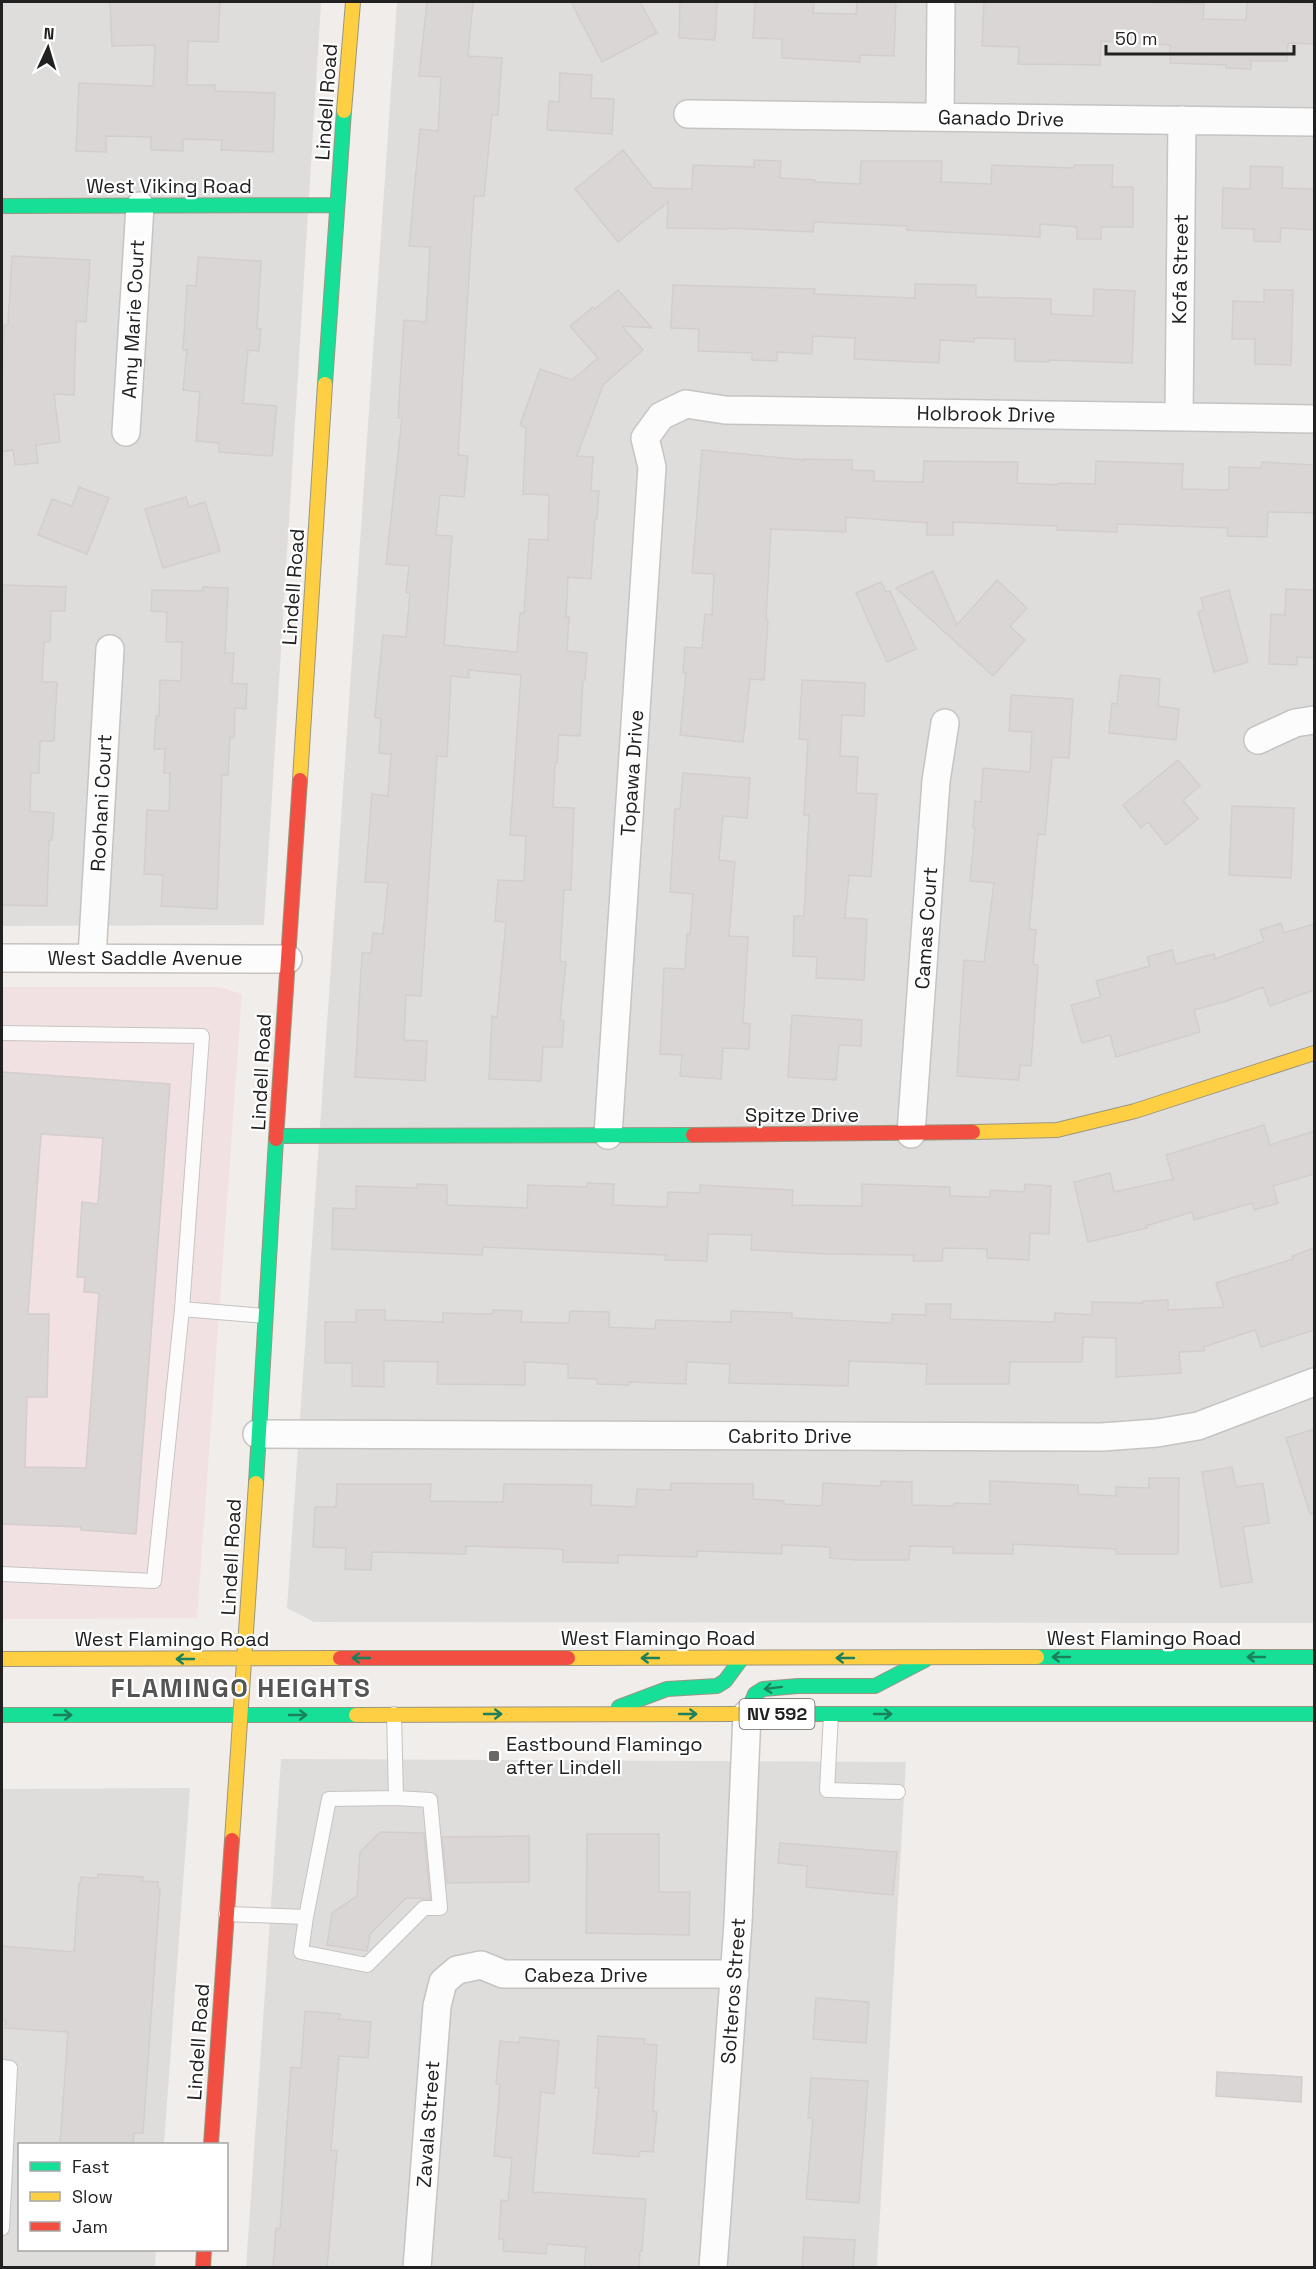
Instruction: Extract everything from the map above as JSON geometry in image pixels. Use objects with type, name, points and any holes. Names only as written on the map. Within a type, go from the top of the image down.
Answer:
[{"type":"street","name":"Lindell Road","points":[[211,2143],[337,205],[353,2]]},
{"type":"street","points":[[940,117],[941,2]]},
{"type":"street","name":"Ganado Drive","points":[[688,114],[1314,122]]},
{"type":"street","name":"Kofa Street","points":[[1179,417],[1182,120]]},
{"type":"street","name":"West Viking Road","points":[[2,206],[337,205]]},
{"type":"street","name":"Amy Marie Court","points":[[126,432],[140,206]]},
{"type":"street","name":"Holbrook Drive","points":[[661,416],[686,404],[725,411],[1314,419]]},
{"type":"street","name":"Topawa Drive","points":[[608,1135],[652,467],[645,438],[661,416]]},
{"type":"street","name":"Roohani Court","points":[[92,957],[110,649]]},
{"type":"street","points":[[1258,740],[1295,723],[1314,720]]},
{"type":"street","name":"Camas Court","points":[[911,1134],[936,781],[945,723]]},
{"type":"street","name":"West Saddle Avenue","points":[[2,958],[288,959]]},
{"type":"street","name":"Spitze Drive","points":[[277,1136],[911,1134],[1057,1131],[1135,1111],[1314,1053]]},
{"type":"street","name":"Cabrito Drive","points":[[257,1434],[1102,1437],[1157,1433],[1198,1426],[1314,1382]]},
{"type":"street","name":"West Flamingo Road","points":[[2,1659],[1314,1657]]},
{"type":"street","points":[[600,1714],[667,1689],[706,1689],[717,1686],[725,1681],[742,1658]]},
{"type":"street","points":[[747,1714],[755,1694],[763,1689],[798,1686],[875,1686],[929,1658]]},
{"type":"street","name":"Solteros Street","points":[[713,2268],[735,1974],[747,1714]]},
{"type":"street","name":"NV 592","points":[[2,1715],[1314,1714]]},
{"type":"street","name":"Cabeza Drive","points":[[443,1982],[457,1970],[481,1965],[503,1974],[735,1974]]},
{"type":"street","name":"Zavala Street","points":[[417,2268],[437,2006],[443,1982]]},
{"type":"street","points":[[203,2268],[204,2251]]},
{"type":"lane","points":[[2,1033],[202,1036],[182,1309],[154,1581],[2,1574]]},
{"type":"lane","points":[[182,1309],[265,1316]]},
{"type":"lane","points":[[394,1714],[396,1798]]},
{"type":"lane","points":[[831,1714],[827,1790],[898,1792]]},
{"type":"lane","points":[[329,1799],[430,1800],[440,1908],[424,1908],[368,1965],[301,1952],[306,1917],[329,1799]]},
{"type":"lane","points":[[226,1914],[306,1917]]},
{"type":"lane","points":[[2,2067],[10,2068],[2,2228]]},
{"type":"shaded area","points":[[2,2],[321,2],[264,925],[2,926]]},
{"type":"shaded area","points":[[397,2],[1314,2],[1314,1623],[314,1622],[287,1608]]},
{"type":"shaded area","points":[[2,987],[219,987],[242,994],[197,1618],[2,1619]]},
{"type":"shaded area","points":[[281,1759],[906,1762],[877,2267],[246,2268]]},
{"type":"shaded area","points":[[190,1788],[164,2143],[18,2143],[18,2251],[156,2251],[155,2267],[2,2267],[2,1789]]},
{"type":"building","points":[[110,2],[220,2],[218,42],[188,41],[187,85],[215,85],[215,91],[275,93],[273,152],[221,150],[222,140],[183,139],[183,151],[151,150],[151,137],[106,136],[106,152],[76,151],[79,83],[153,86],[155,45],[112,46]]},
{"type":"building","points":[[427,2],[473,2],[468,56],[502,58],[498,115],[492,115],[484,196],[474,196],[458,455],[468,456],[464,497],[440,495],[436,535],[452,536],[444,645],[517,652],[520,613],[524,613],[529,539],[548,540],[549,495],[523,494],[526,428],[520,425],[540,369],[572,380],[598,358],[570,326],[618,290],[652,328],[622,326],[643,350],[603,385],[577,456],[593,457],[591,491],[599,491],[591,579],[568,577],[567,651],[587,653],[580,736],[559,735],[557,763],[555,763],[553,807],[574,808],[571,890],[564,890],[560,961],[566,962],[560,1020],[564,1021],[562,1047],[543,1047],[541,1081],[489,1079],[492,1016],[497,1017],[506,922],[495,921],[498,880],[524,881],[526,836],[510,835],[521,675],[469,670],[469,678],[451,676],[447,757],[437,756],[421,996],[406,995],[404,1040],[427,1041],[425,1081],[355,1077],[362,953],[371,953],[373,933],[383,934],[388,883],[365,882],[372,794],[388,796],[391,754],[379,753],[381,718],[375,718],[383,635],[406,637],[410,593],[406,592],[409,566],[386,564],[402,418],[398,418],[404,320],[426,322],[430,247],[409,246],[420,129],[438,131],[441,77],[419,76]]},
{"type":"building","points":[[571,2],[640,2],[657,33],[602,62]]},
{"type":"building","points":[[680,2],[717,2],[715,40],[679,38]]},
{"type":"building","points":[[755,2],[814,2],[813,13],[856,14],[857,2],[896,2],[894,56],[860,55],[860,62],[782,58],[782,39],[753,38]]},
{"type":"building","points":[[984,2],[1204,4],[1203,19],[1246,20],[1247,2],[1314,3],[1314,44],[1288,43],[1287,61],[1251,61],[1251,69],[1226,68],[1226,65],[1170,63],[1170,45],[1101,41],[1100,65],[1018,64],[1019,47],[982,46]]},
{"type":"building","points":[[560,73],[592,75],[591,98],[614,99],[612,134],[547,130],[549,101],[559,102]]},
{"type":"building","points":[[623,150],[653,188],[692,189],[693,165],[754,167],[754,160],[781,161],[780,178],[860,184],[861,161],[942,161],[941,182],[991,184],[992,165],[1074,168],[1074,165],[1113,165],[1112,187],[1133,187],[1133,227],[1101,227],[1101,239],[1077,239],[1077,227],[1040,224],[1040,237],[907,230],[907,226],[814,222],[813,232],[667,228],[668,202],[618,242],[575,189]]},
{"type":"building","points":[[1250,166],[1283,167],[1282,188],[1314,189],[1314,230],[1281,228],[1280,242],[1254,241],[1254,229],[1222,228],[1223,188],[1250,189]]},
{"type":"building","points":[[12,256],[90,260],[86,322],[76,321],[74,395],[54,394],[60,442],[36,445],[38,463],[15,465],[13,450],[2,452],[4,325],[8,325]]},
{"type":"building","points":[[198,257],[261,261],[257,328],[261,329],[259,351],[248,350],[243,403],[277,406],[272,456],[219,452],[219,443],[196,441],[200,392],[183,390],[187,350],[183,350],[187,285],[196,286]]},
{"type":"building","points":[[915,284],[976,285],[976,297],[1051,299],[1051,314],[1093,316],[1094,289],[1135,291],[1132,363],[1015,361],[1015,339],[974,338],[974,342],[940,340],[939,363],[854,359],[855,338],[813,336],[812,354],[777,352],[777,361],[752,360],[752,353],[698,351],[699,329],[671,328],[673,285],[815,289],[814,294],[915,298]]},
{"type":"building","points":[[1264,290],[1293,290],[1291,365],[1255,364],[1255,339],[1232,339],[1233,301],[1264,302]]},
{"type":"building","points":[[702,450],[804,460],[852,460],[852,470],[874,471],[874,481],[923,482],[924,461],[1018,462],[1017,483],[1058,485],[1058,483],[1095,484],[1096,461],[1183,464],[1182,489],[1229,490],[1229,467],[1261,468],[1262,462],[1314,465],[1314,513],[1268,512],[1267,537],[1227,536],[1228,528],[1117,524],[1117,532],[1057,530],[1057,526],[953,522],[953,535],[927,535],[927,523],[846,517],[846,532],[771,529],[764,680],[750,679],[743,742],[680,735],[686,673],[683,673],[685,647],[702,648],[705,614],[712,615],[714,574],[692,573]]},
{"type":"building","points":[[79,487],[109,498],[87,554],[38,535],[52,499],[72,506]]},
{"type":"building","points":[[186,497],[189,507],[205,502],[220,551],[163,568],[145,509]]},
{"type":"building","points":[[933,571],[957,625],[997,580],[1027,608],[1010,626],[1025,640],[993,676],[896,588]]},
{"type":"building","points":[[881,582],[886,592],[890,591],[916,649],[887,662],[856,593]]},
{"type":"building","points":[[2,585],[66,587],[65,611],[51,611],[50,642],[44,642],[42,682],[57,682],[54,741],[40,741],[39,773],[31,773],[30,811],[54,813],[52,840],[49,840],[47,906],[2,905]]},
{"type":"building","points":[[203,587],[228,588],[225,653],[234,653],[232,683],[247,684],[246,709],[235,708],[234,738],[230,737],[228,775],[222,775],[217,909],[161,906],[163,875],[144,874],[147,810],[169,811],[170,773],[164,773],[165,749],[154,749],[156,716],[159,716],[160,680],[181,681],[182,642],[166,642],[167,612],[151,611],[152,590],[202,591]]},
{"type":"building","points":[[1286,589],[1314,590],[1314,658],[1297,657],[1297,665],[1269,664],[1271,614],[1285,615]]},
{"type":"building","points":[[1229,590],[1248,662],[1214,672],[1198,612],[1204,610],[1201,598]]},
{"type":"building","points":[[1120,675],[1160,679],[1158,706],[1179,709],[1176,740],[1109,733],[1112,703],[1117,704]]},
{"type":"building","points":[[802,680],[865,683],[864,716],[842,715],[840,756],[858,757],[856,793],[877,794],[871,877],[849,875],[845,918],[867,919],[864,980],[816,978],[817,957],[793,956],[794,916],[804,916],[809,815],[804,815],[808,740],[799,739]]},
{"type":"building","points":[[1011,695],[1073,699],[1069,758],[1052,757],[1045,835],[1038,834],[1029,929],[1036,930],[1033,964],[1038,965],[1031,1066],[1020,1065],[1019,1080],[957,1076],[964,960],[984,962],[994,883],[970,881],[975,801],[981,802],[983,768],[1030,772],[1032,732],[1009,731]]},
{"type":"building","points":[[1178,760],[1200,786],[1183,800],[1198,819],[1166,845],[1148,822],[1141,828],[1123,805]]},
{"type":"building","points":[[683,773],[750,778],[747,818],[723,816],[719,860],[735,862],[729,936],[748,937],[743,1023],[750,1024],[749,1049],[723,1048],[721,1079],[680,1076],[682,1055],[660,1054],[664,968],[685,969],[687,934],[690,934],[693,894],[670,892],[675,809],[680,809]]},
{"type":"building","points":[[1232,806],[1294,808],[1291,878],[1229,875]]},
{"type":"building","points":[[1281,923],[1284,933],[1314,924],[1314,990],[1270,1006],[1263,987],[1227,1001],[1194,1010],[1200,1032],[1116,1057],[1110,1035],[1082,1043],[1071,1005],[1101,997],[1096,981],[1150,966],[1147,957],[1172,950],[1176,964],[1214,954],[1215,959],[1264,941],[1260,930]]},
{"type":"building","points":[[792,1015],[862,1020],[861,1046],[839,1045],[836,1080],[788,1077]]},
{"type":"building","points":[[2,1072],[170,1084],[136,1534],[81,1530],[81,1527],[2,1524]],"holes":[[[41,1134],[103,1138],[98,1204],[82,1202],[77,1277],[85,1277],[84,1292],[99,1293],[86,1468],[25,1467],[27,1397],[47,1397],[49,1314],[28,1314]]]},
{"type":"building","points":[[1264,1125],[1270,1145],[1314,1131],[1314,1174],[1273,1186],[1278,1203],[1254,1210],[1252,1203],[1194,1220],[1192,1212],[1146,1226],[1147,1228],[1088,1242],[1074,1182],[1110,1173],[1114,1192],[1173,1179],[1166,1155]]},
{"type":"building","points":[[587,1183],[614,1184],[613,1205],[667,1207],[668,1192],[700,1193],[700,1185],[793,1190],[792,1205],[862,1206],[862,1184],[950,1187],[950,1196],[990,1197],[990,1190],[1024,1192],[1025,1184],[1051,1186],[1049,1234],[1030,1233],[1029,1260],[987,1258],[987,1249],[943,1248],[942,1261],[913,1261],[914,1255],[751,1250],[752,1235],[708,1234],[707,1261],[665,1260],[666,1255],[483,1247],[482,1255],[332,1249],[333,1208],[356,1209],[356,1186],[417,1188],[417,1184],[447,1185],[447,1205],[527,1208],[528,1185],[587,1187]]},
{"type":"building","points":[[1314,1248],[1314,1330],[1261,1347],[1255,1330],[1204,1347],[1204,1351],[1179,1352],[1181,1373],[1116,1377],[1116,1338],[1083,1337],[1082,1362],[1010,1362],[1009,1384],[926,1384],[927,1364],[849,1361],[848,1386],[729,1383],[730,1364],[687,1362],[686,1384],[629,1382],[629,1385],[597,1384],[597,1379],[568,1378],[568,1364],[525,1362],[525,1385],[437,1384],[438,1362],[384,1361],[384,1387],[352,1386],[352,1363],[325,1363],[325,1322],[356,1322],[356,1310],[385,1310],[385,1320],[443,1322],[443,1313],[493,1314],[493,1310],[522,1311],[521,1322],[569,1323],[570,1311],[609,1312],[609,1327],[655,1329],[656,1320],[731,1322],[731,1311],[792,1313],[792,1318],[892,1323],[892,1314],[926,1315],[926,1304],[951,1304],[950,1319],[1054,1322],[1055,1313],[1092,1315],[1092,1302],[1143,1303],[1143,1301],[1168,1300],[1168,1310],[1224,1307],[1216,1283],[1293,1259],[1292,1256]]},
{"type":"building","points":[[1314,1429],[1314,1513],[1310,1514],[1286,1438]]},
{"type":"building","points":[[1232,1467],[1236,1487],[1263,1483],[1269,1523],[1243,1527],[1252,1582],[1221,1587],[1202,1472]]},
{"type":"building","points":[[1149,1478],[1179,1478],[1178,1554],[1116,1554],[1116,1549],[1013,1544],[1013,1554],[953,1553],[953,1547],[910,1546],[909,1560],[856,1560],[830,1558],[830,1547],[782,1545],[782,1554],[697,1551],[697,1557],[618,1555],[618,1563],[563,1562],[563,1550],[558,1549],[466,1546],[466,1554],[372,1552],[371,1570],[345,1569],[346,1548],[313,1547],[315,1507],[336,1507],[337,1484],[431,1484],[430,1501],[503,1502],[504,1484],[592,1485],[591,1505],[636,1507],[637,1489],[671,1490],[671,1483],[753,1484],[753,1499],[784,1501],[784,1504],[822,1506],[823,1483],[881,1486],[881,1481],[912,1482],[912,1505],[954,1506],[954,1503],[990,1504],[990,1481],[1078,1485],[1078,1494],[1116,1496],[1116,1487],[1149,1488]]},
{"type":"building","points":[[380,1832],[424,1833],[430,1899],[406,1898],[370,1934],[367,1951],[327,1945],[332,1913],[357,1896],[360,1852]]},
{"type":"building","points":[[587,1834],[659,1834],[659,1892],[690,1892],[689,1935],[586,1933]]},
{"type":"building","points":[[529,1836],[529,1882],[447,1883],[442,1837]]},
{"type":"building","points":[[780,1843],[897,1852],[893,1895],[806,1887],[807,1866],[778,1863]]},
{"type":"building","points":[[98,1874],[143,1877],[142,1881],[158,1882],[158,1889],[160,1889],[143,2133],[134,2133],[133,2143],[60,2143],[68,2032],[5,2028],[6,2020],[2,2019],[2,1946],[74,1952],[79,1883],[81,1883],[81,1877],[98,1878]]},
{"type":"building","points":[[816,1998],[869,2002],[866,2043],[813,2039]]},
{"type":"building","points":[[305,2011],[340,2014],[339,2019],[371,2022],[368,2058],[339,2056],[331,2150],[337,2151],[327,2268],[273,2268],[276,2228],[280,2229],[291,2067],[301,2068]]},
{"type":"building","points":[[598,2036],[645,2039],[644,2044],[657,2045],[653,2111],[657,2112],[653,2152],[640,2151],[639,2157],[593,2153],[599,2088],[595,2088]]},
{"type":"building","points":[[520,2037],[559,2041],[554,2094],[541,2092],[533,2192],[646,2199],[639,2268],[584,2268],[586,2247],[547,2244],[546,2254],[503,2251],[504,2239],[499,2239],[501,2200],[508,2201],[512,2158],[494,2156],[500,2084],[496,2084],[500,2041],[519,2043]]},
{"type":"building","points":[[1217,2072],[1302,2077],[1301,2102],[1216,2096]]},
{"type":"building","points":[[811,2078],[868,2081],[859,2203],[806,2199],[813,2118],[808,2118]]},
{"type":"building","points":[[804,2237],[855,2240],[853,2268],[802,2268]]},
{"type":"traffic: fast","points":[[325,384],[344,111]]},
{"type":"traffic: fast","points":[[2,206],[337,205]]},
{"type":"traffic: fast","points":[[277,1136],[693,1135]]},
{"type":"traffic: fast","points":[[256,1483],[276,1139]]},
{"type":"traffic: fast","points":[[1037,1657],[1314,1657]]},
{"type":"traffic: fast","points":[[619,1707],[667,1689],[717,1686],[725,1681],[742,1658]]},
{"type":"traffic: fast","points":[[747,1714],[755,1694],[763,1689],[798,1686],[875,1686],[925,1660]]},
{"type":"traffic: fast","points":[[742,1714],[1314,1714]]},
{"type":"traffic: fast","points":[[2,1715],[356,1715]]},
{"type":"traffic: slow","points":[[344,111],[353,2]]},
{"type":"traffic: slow","points":[[300,780],[325,384]]},
{"type":"traffic: slow","points":[[973,1132],[1057,1130],[1135,1111],[1314,1053]]},
{"type":"traffic: slow","points":[[232,1840],[256,1483]]},
{"type":"traffic: slow","points":[[568,1658],[1037,1657]]},
{"type":"traffic: slow","points":[[2,1659],[340,1658]]},
{"type":"traffic: slow","points":[[356,1715],[742,1714]]},
{"type":"traffic: jam","points":[[276,1139],[300,780]]},
{"type":"traffic: jam","points":[[693,1135],[973,1132]]},
{"type":"traffic: jam","points":[[340,1658],[568,1658]]},
{"type":"traffic: jam","points":[[211,2143],[232,1840]]},
{"type":"traffic: jam","points":[[203,2268],[204,2251]]},
{"type":"place","name":"Eastbound Flamingo after Lindell","points":[[494,1756]]},
{"type":"district","name":"FLAMINGO HEIGHTS","points":[[241,1688]]}]
